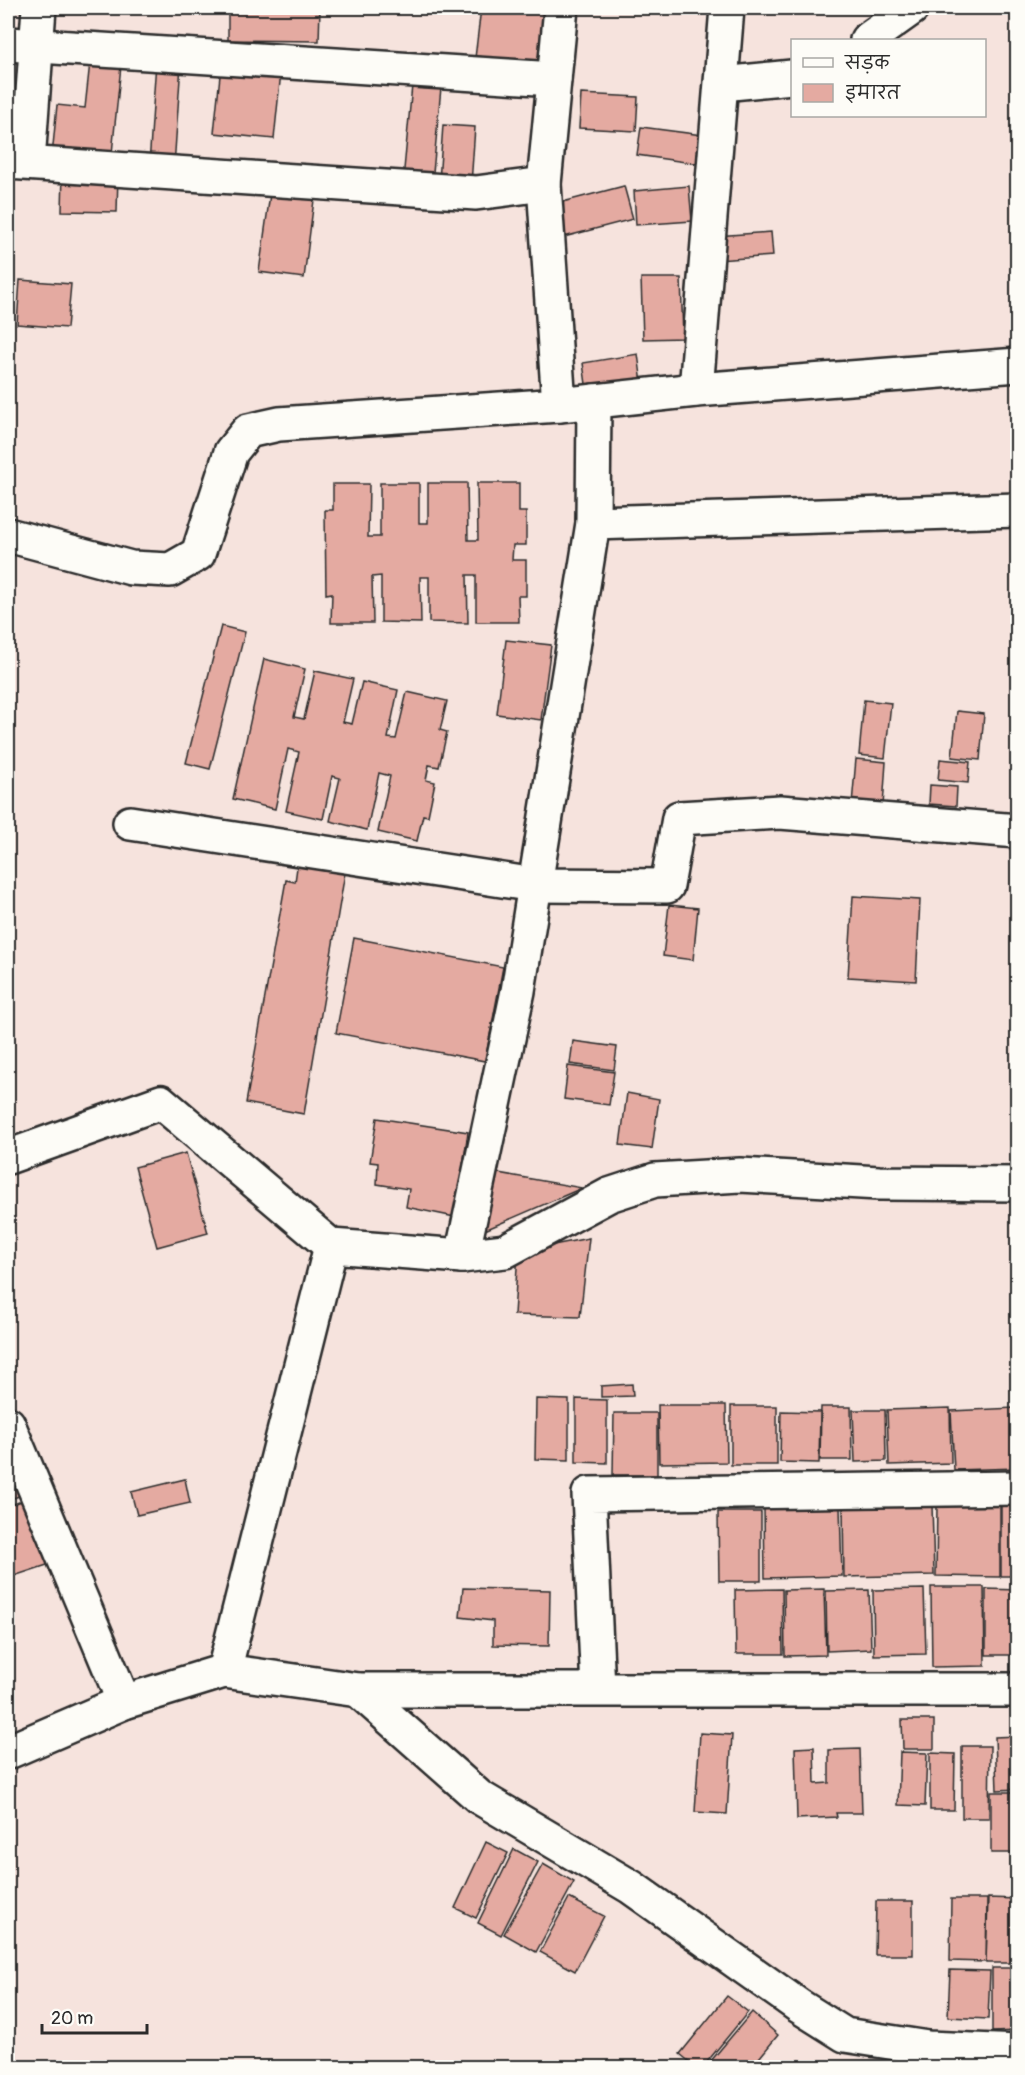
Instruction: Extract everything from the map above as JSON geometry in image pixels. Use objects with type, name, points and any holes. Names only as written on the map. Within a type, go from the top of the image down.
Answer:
[{"type":"street","points":[[39,8],[22,45],[18,162],[476,193],[544,184]]},
{"type":"street","points":[[559,405],[544,184],[561,8]]},
{"type":"street","points":[[696,390],[727,8]]},
{"type":"street","points":[[868,39],[912,8]]},
{"type":"street","points":[[22,45],[554,79]]},
{"type":"street","points":[[722,84],[791,77]]},
{"type":"street","points":[[8,535],[131,568],[170,570],[198,554],[231,452],[248,431],[279,424],[559,405],[696,390],[1017,365]]},
{"type":"street","points":[[462,1256],[518,991],[593,523],[594,401]]},
{"type":"street","points":[[593,523],[1017,510]]},
{"type":"street","points":[[130,823],[535,885],[667,886],[679,818],[780,812],[1017,831]]},
{"type":"street","points":[[8,1157],[161,1101],[331,1246],[462,1256],[505,1251],[609,1195],[655,1180],[741,1175],[879,1183],[1017,1184]]},
{"type":"street","points":[[224,1671],[331,1246]]},
{"type":"street","points":[[8,1424],[124,1702]]},
{"type":"street","points":[[598,1689],[589,1494],[1017,1488]]},
{"type":"street","points":[[8,1752],[124,1702],[224,1671],[358,1690],[1017,1690]]},
{"type":"street","points":[[358,1690],[479,1797],[631,1887],[845,2036],[928,2048],[1017,2052]]},
{"type":"building","points":[[228,8],[320,8],[319,41],[228,40]]},
{"type":"building","points":[[481,8],[545,8],[539,65],[475,58]]},
{"type":"building","points":[[91,53],[122,56],[111,163],[52,156],[57,105],[85,108]]},
{"type":"building","points":[[156,62],[181,64],[174,166],[149,165]]},
{"type":"building","points":[[221,66],[281,72],[274,139],[214,133]]},
{"type":"building","points":[[413,75],[442,77],[432,183],[403,180]]},
{"type":"building","points":[[581,94],[638,97],[636,131],[579,128]]},
{"type":"building","points":[[443,125],[475,127],[471,184],[439,181]]},
{"type":"building","points":[[641,127],[702,135],[699,164],[637,155]]},
{"type":"building","points":[[63,173],[118,174],[117,212],[62,211]]},
{"type":"building","points":[[624,186],[633,219],[560,238],[551,205]]},
{"type":"building","points":[[689,186],[692,221],[636,225],[634,191]]},
{"type":"building","points":[[270,194],[314,200],[304,278],[259,272]]},
{"type":"building","points":[[771,232],[773,256],[717,260],[716,236]]},
{"type":"building","points":[[641,278],[681,278],[683,338],[643,339]]},
{"type":"building","points":[[20,280],[71,284],[67,328],[17,324]]},
{"type":"building","points":[[638,354],[642,383],[587,391],[583,363]]},
{"type":"building","points":[[380,483],[419,483],[419,523],[428,523],[428,483],[467,483],[468,540],[478,540],[477,483],[519,483],[519,512],[526,512],[526,545],[513,545],[512,560],[526,560],[526,596],[518,596],[519,622],[476,622],[476,575],[467,575],[468,623],[429,622],[429,577],[420,577],[421,623],[381,622],[381,576],[372,577],[373,623],[331,623],[332,593],[326,594],[325,510],[333,510],[333,484],[369,484],[368,537],[380,537]]},
{"type":"building","points":[[221,626],[245,632],[210,769],[186,763]]},
{"type":"building","points":[[506,640],[551,645],[541,720],[497,714]]},
{"type":"building","points":[[264,659],[305,669],[294,717],[304,719],[315,671],[353,679],[343,722],[352,724],[362,682],[398,690],[388,738],[396,739],[407,692],[447,701],[440,730],[447,732],[439,767],[429,765],[426,780],[435,782],[428,816],[423,815],[417,841],[378,832],[390,776],[379,773],[367,830],[330,821],[340,778],[332,776],[323,819],[286,811],[299,752],[288,749],[275,809],[233,799]]},
{"type":"building","points":[[864,700],[891,703],[885,758],[859,755]]},
{"type":"building","points":[[957,711],[984,714],[980,760],[952,757]]},
{"type":"building","points":[[856,759],[886,762],[883,806],[852,804]]},
{"type":"building","points":[[940,759],[970,762],[968,783],[938,780]]},
{"type":"building","points":[[930,785],[957,787],[956,806],[929,804]]},
{"type":"building","points":[[298,860],[346,867],[304,1114],[246,1103],[286,880],[295,882]]},
{"type":"building","points":[[853,896],[920,900],[916,981],[848,977]]},
{"type":"building","points":[[669,905],[698,908],[693,960],[663,956]]},
{"type":"building","points":[[354,938],[503,967],[485,1061],[336,1033]]},
{"type":"building","points":[[573,1041],[617,1047],[614,1070],[570,1064]]},
{"type":"building","points":[[568,1066],[614,1072],[609,1105],[564,1099]]},
{"type":"building","points":[[627,1093],[659,1099],[652,1149],[620,1145]]},
{"type":"building","points":[[377,1118],[468,1132],[455,1217],[406,1207],[409,1189],[377,1184],[378,1163],[370,1162]]},
{"type":"building","points":[[186,1153],[208,1233],[157,1247],[135,1167]]},
{"type":"building","points":[[487,1171],[582,1188],[478,1233]]},
{"type":"building","points":[[589,1238],[580,1317],[514,1315],[518,1252]]},
{"type":"building","points":[[632,1384],[633,1396],[601,1397],[601,1386]]},
{"type":"building","points":[[536,1399],[569,1400],[569,1460],[535,1459]]},
{"type":"building","points":[[576,1399],[607,1400],[607,1463],[576,1462]]},
{"type":"building","points":[[658,1405],[726,1405],[727,1462],[659,1463]]},
{"type":"building","points":[[731,1406],[777,1406],[777,1465],[731,1465]]},
{"type":"building","points":[[821,1407],[851,1407],[852,1460],[820,1460]]},
{"type":"building","points":[[950,1408],[951,1463],[889,1465],[887,1410]]},
{"type":"building","points":[[1015,1408],[1018,1468],[954,1470],[951,1411]]},
{"type":"building","points":[[853,1410],[885,1410],[886,1461],[855,1462]]},
{"type":"building","points":[[781,1411],[820,1412],[819,1463],[780,1462]]},
{"type":"building","points":[[614,1413],[657,1413],[657,1475],[613,1475]]},
{"type":"building","points":[[8,1465],[19,1496],[8,1500]]},
{"type":"building","points":[[185,1479],[190,1503],[137,1515],[131,1492]]},
{"type":"building","points":[[27,1499],[50,1564],[8,1578],[8,1506]]},
{"type":"building","points":[[1001,1501],[1018,1501],[1018,1576],[1001,1576]]},
{"type":"building","points":[[932,1505],[934,1575],[844,1577],[843,1507]]},
{"type":"building","points":[[937,1505],[1000,1506],[1000,1577],[936,1576]]},
{"type":"building","points":[[840,1507],[842,1576],[765,1578],[764,1509]]},
{"type":"building","points":[[718,1512],[761,1512],[761,1581],[719,1581]]},
{"type":"building","points":[[931,1587],[984,1587],[985,1666],[932,1667]]},
{"type":"building","points":[[463,1588],[550,1590],[549,1646],[493,1645],[493,1621],[460,1617]]},
{"type":"building","points":[[782,1589],[783,1654],[736,1654],[735,1590]]},
{"type":"building","points":[[824,1589],[826,1655],[785,1656],[784,1590]]},
{"type":"building","points":[[924,1589],[926,1654],[874,1655],[873,1590]]},
{"type":"building","points":[[986,1589],[1018,1590],[1018,1655],[986,1655]]},
{"type":"building","points":[[869,1590],[871,1649],[827,1651],[826,1591]]},
{"type":"building","points":[[902,1720],[934,1720],[934,1749],[903,1749]]},
{"type":"building","points":[[700,1733],[732,1735],[727,1814],[695,1812]]},
{"type":"building","points":[[1018,1736],[1018,1789],[997,1790],[995,1737]]},
{"type":"building","points":[[962,1746],[990,1746],[989,1818],[962,1818]]},
{"type":"building","points":[[814,1747],[815,1784],[829,1783],[829,1750],[860,1749],[862,1813],[836,1813],[837,1817],[797,1819],[795,1748]]},
{"type":"building","points":[[900,1752],[927,1753],[925,1806],[898,1805]]},
{"type":"building","points":[[930,1753],[955,1754],[954,1810],[930,1810]]},
{"type":"building","points":[[991,1792],[1018,1792],[1018,1853],[991,1853]]},
{"type":"building","points":[[486,1842],[508,1853],[476,1918],[455,1908]]},
{"type":"building","points":[[514,1849],[538,1862],[501,1935],[478,1923]]},
{"type":"building","points":[[543,1864],[574,1882],[536,1952],[504,1934]]},
{"type":"building","points":[[569,1898],[604,1916],[575,1971],[540,1952]]},
{"type":"building","points":[[988,1898],[1018,1899],[1018,1963],[986,1963]]},
{"type":"building","points":[[951,1899],[987,1899],[986,1962],[950,1961]]},
{"type":"building","points":[[876,1901],[913,1901],[913,1955],[875,1955]]},
{"type":"building","points":[[992,1968],[1018,1968],[1018,2031],[992,2032]]},
{"type":"building","points":[[950,1970],[990,1971],[988,2019],[948,2017]]},
{"type":"building","points":[[727,1996],[748,2012],[702,2068],[697,2068],[680,2054]]},
{"type":"building","points":[[752,2012],[778,2035],[751,2068],[705,2068]]}]
